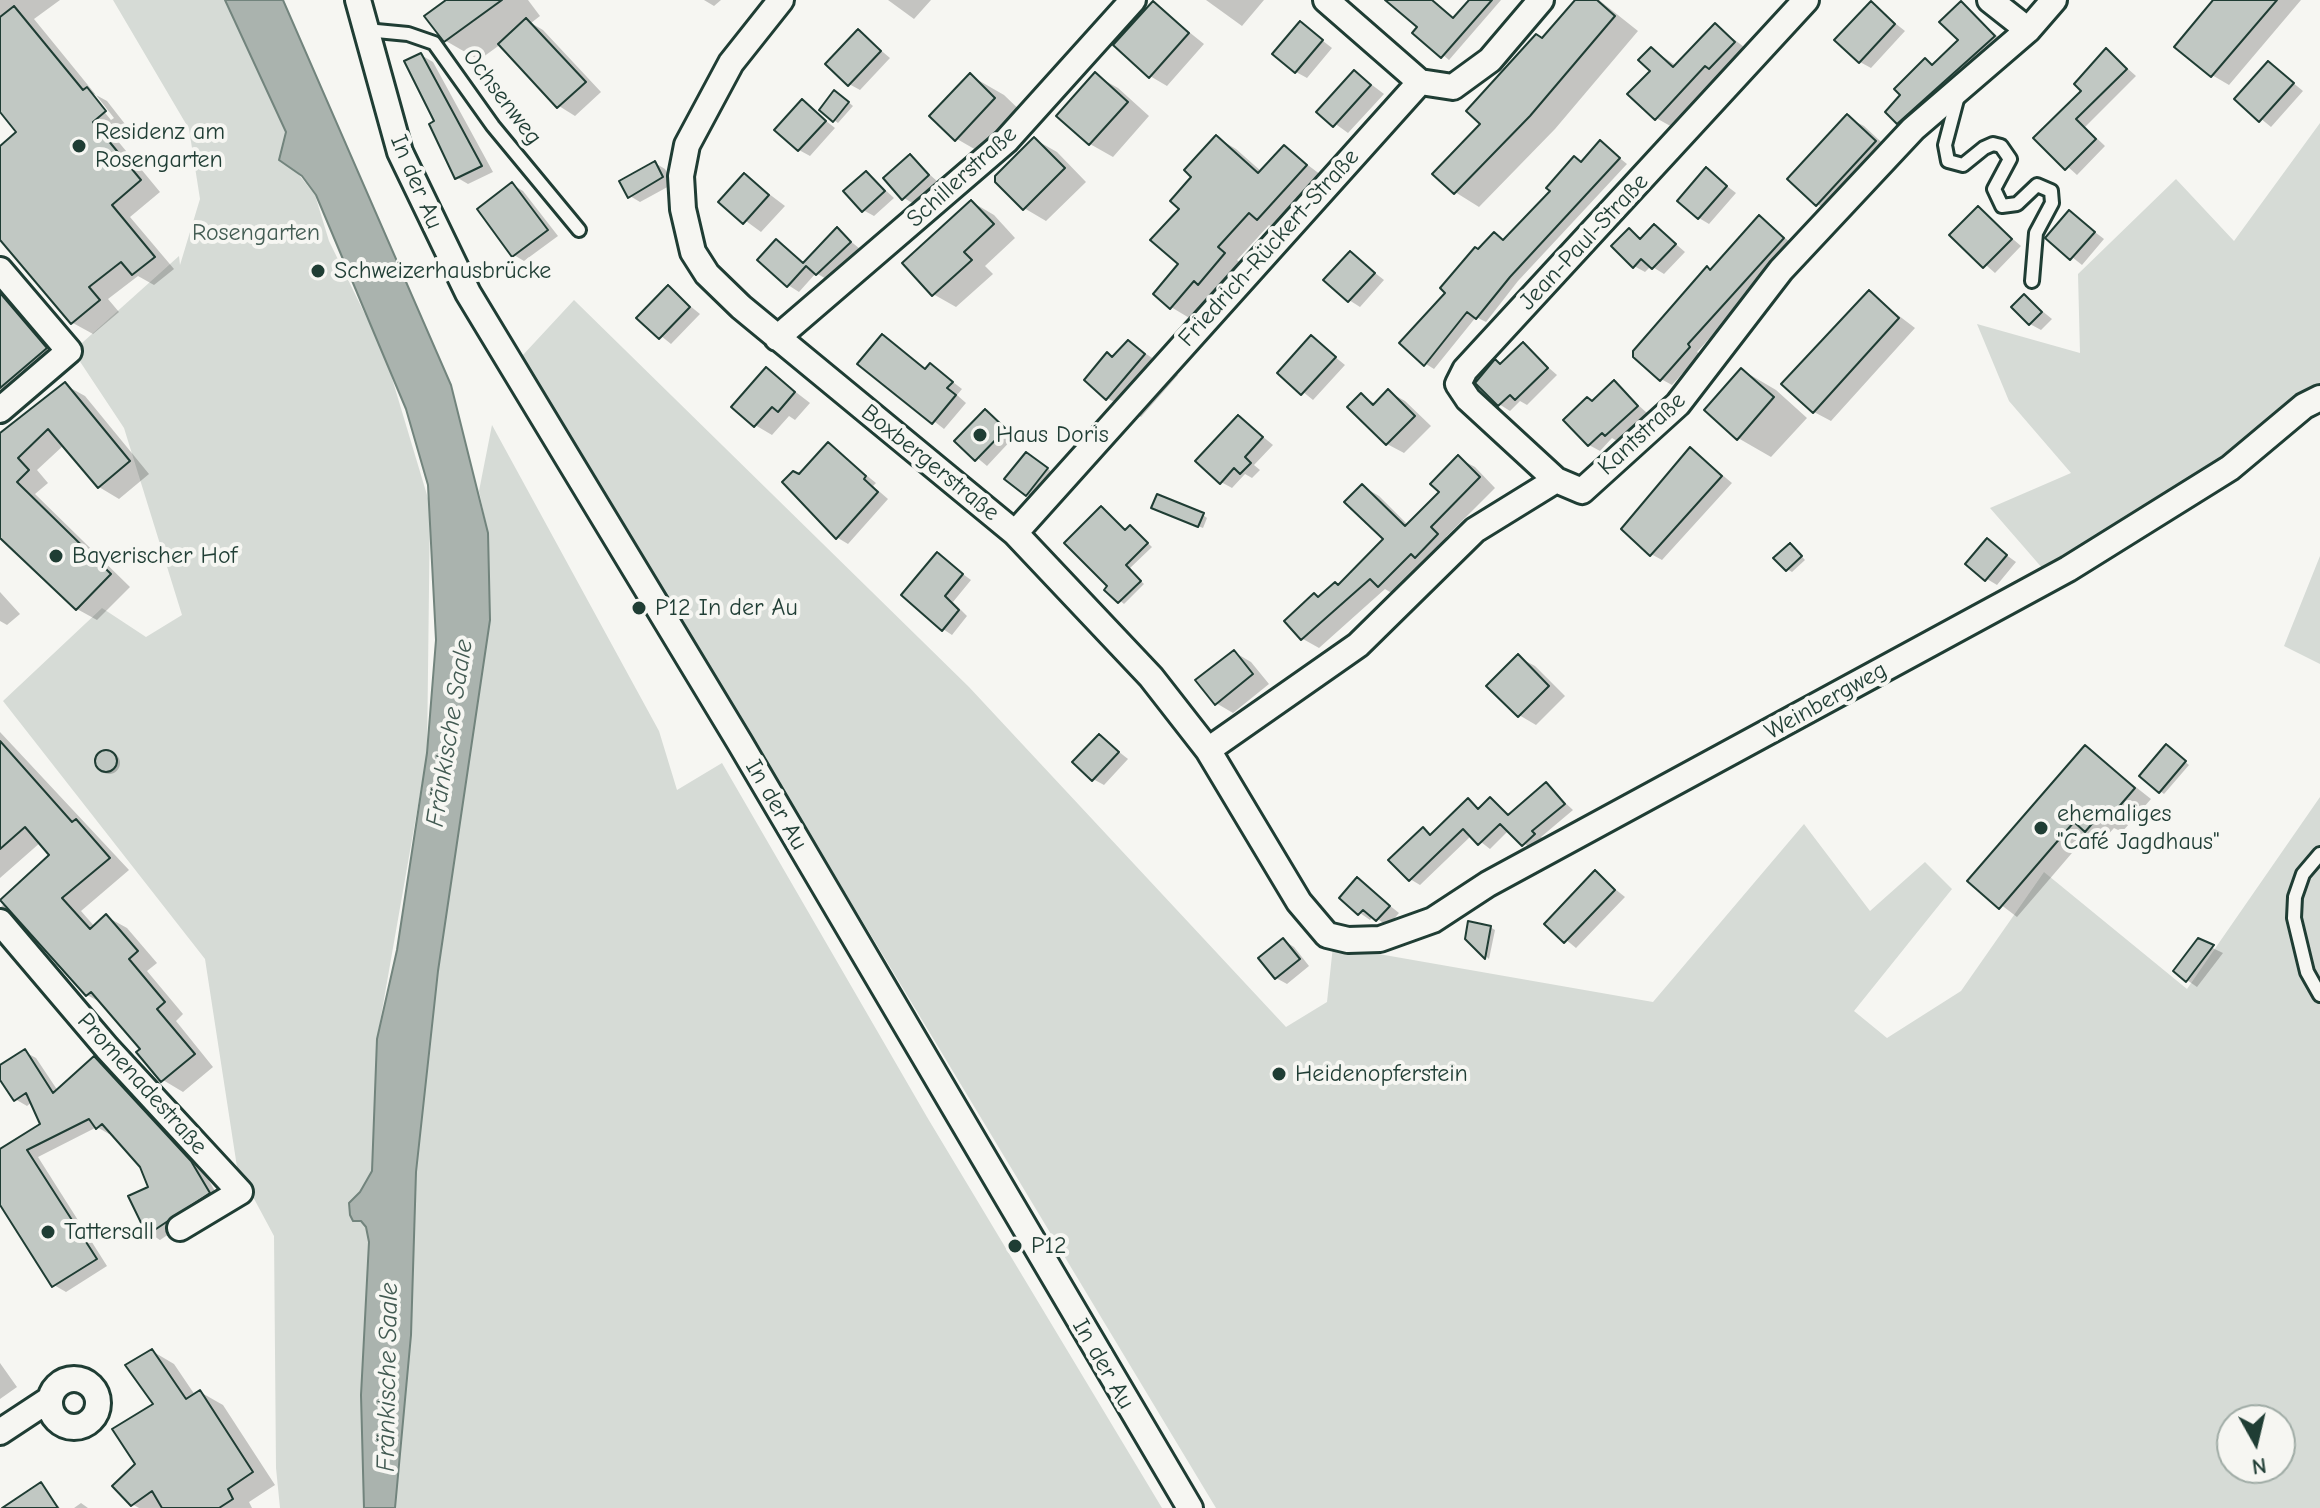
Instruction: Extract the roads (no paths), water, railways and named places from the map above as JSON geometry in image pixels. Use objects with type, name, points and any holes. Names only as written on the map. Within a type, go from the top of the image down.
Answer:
[{"type":"street","name":"In der Au","points":[[358,0],[400,152],[468,293],[1090,1348],[1190,1508]]},
{"type":"street","name":"Boxbergerstraße","points":[[781,0],[717,86],[687,145],[681,176],[686,227],[693,252],[707,274],[777,338],[1015,533],[1151,677],[1208,750],[1313,920]]},
{"type":"street","name":"Schillerstraße","points":[[777,338],[1006,141],[1133,0]]},
{"type":"street","points":[[1326,0],[1420,82],[1453,87],[1490,60],[1541,0]]},
{"type":"street","name":"Jean-Paul-Straße","points":[[1556,480],[1468,399],[1458,384],[1465,370],[1806,0]]},
{"type":"street","points":[[1990,0],[2028,30]]},
{"type":"street","name":"Kantstraße","points":[[1556,480],[1582,491],[1678,404],[1781,270],[1913,129],[2028,30],[2054,0]]},
{"type":"street","name":"Friedrich-Rückert-Straße","points":[[1015,533],[1420,82]]},
{"type":"street","points":[[0,270],[69,351],[0,410]]},
{"type":"street","name":"Weinbergweg","points":[[1313,920],[1327,935],[1348,940],[1380,939],[1433,920],[1488,884],[2068,569],[2230,468],[2304,406],[2320,398]]},
{"type":"street","points":[[1208,750],[1358,645],[1475,530],[1556,480]]},
{"type":"street","name":"Promenadestraße","points":[[0,922],[107,1048],[240,1192],[180,1228]]},
{"type":"street","points":[[0,1432],[50,1399]]},
{"type":"lane","name":"Ochsenweg","points":[[366,30],[408,34],[434,43],[493,126],[579,230]]},
{"type":"lane","points":[[1960,89],[1945,145],[1948,161],[1963,165],[1984,148],[1993,144],[2001,146],[2010,159],[1998,181],[1995,196],[2007,208],[2017,204],[2037,185],[2051,191],[2052,203],[2036,233],[2032,281]]},
{"type":"lane","points":[[2320,854],[2303,874],[2295,897],[2298,943],[2320,995]]},
{"type":"water","name":"Fränkische Saale","points":[[225,0],[283,0],[451,385],[488,533],[490,620],[438,971],[416,1172],[411,1335],[395,1508],[364,1508],[361,1395],[369,1242],[366,1227],[361,1221],[353,1221],[349,1203],[360,1192],[372,1171],[377,1039],[397,950],[427,753],[436,640],[428,485],[406,409],[316,195],[302,176],[279,160],[286,132]]},
{"type":"place","name":"Residenz am Rosengarten","points":[[79,146]]},
{"type":"place","name":"Schweizerhausbrücke","points":[[318,271]]},
{"type":"place","name":"Haus Doris","points":[[980,435]]},
{"type":"place","name":"Bayerischer Hof","points":[[56,556]]},
{"type":"place","name":"P12 In der Au","points":[[639,608]]},
{"type":"place","name":"ehemaliges \"Café Jagdhaus\"","points":[[2041,828]]},
{"type":"place","name":"Heidenopferstein","points":[[1279,1074]]},
{"type":"place","name":"Tattersall","points":[[48,1232]]},
{"type":"place","name":"P12","points":[[1015,1246]]},
{"type":"park label","name":"Rosengarten","points":[[256,233]]}]
